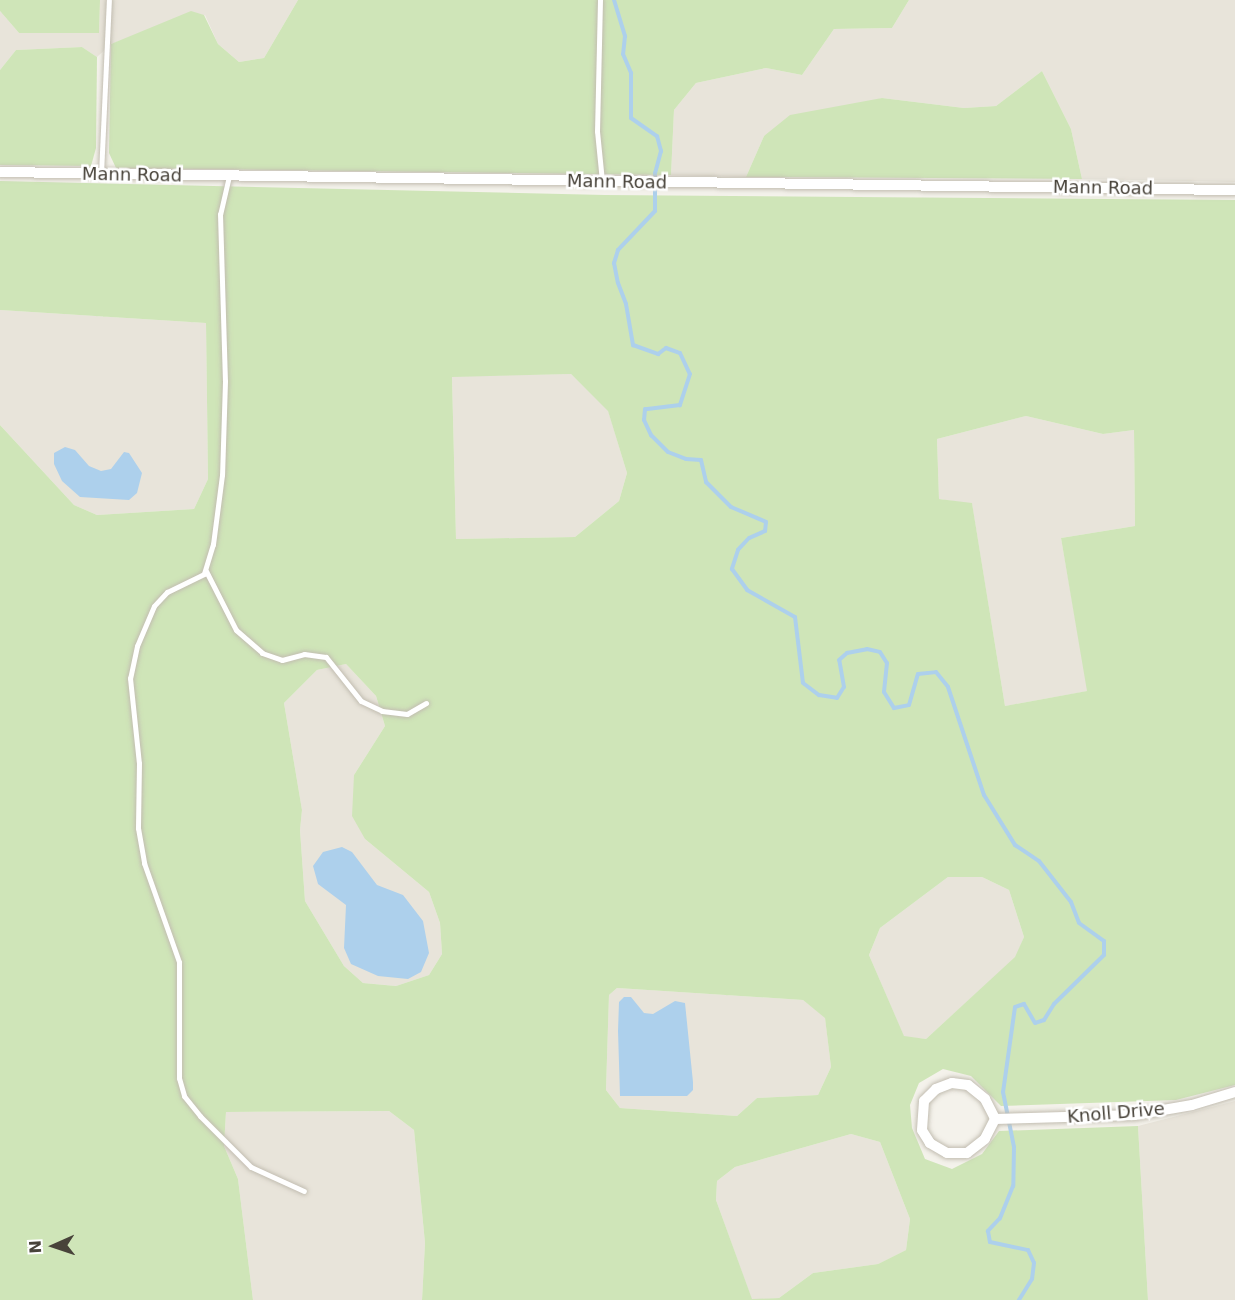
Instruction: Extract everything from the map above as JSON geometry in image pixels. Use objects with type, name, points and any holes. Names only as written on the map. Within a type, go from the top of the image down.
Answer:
[{"type":"street","name":"Mann Road","points":[[0,172],[1235,190]]},
{"type":"street","points":[[952,1083],[968,1085],[977,1092],[995,1119],[985,1139],[967,1153],[947,1153],[930,1143],[922,1130],[920,1115],[924,1101],[936,1089],[952,1083]]},
{"type":"street","name":"Knoll Drive","points":[[995,1119],[1134,1115],[1192,1105],[1235,1092]]},
{"type":"lane","points":[[100,174],[109,0]]},
{"type":"lane","points":[[600,0],[597,131],[602,182]]},
{"type":"lane","points":[[229,176],[220,214],[225,325],[222,475],[206,571],[236,630],[262,653],[282,660],[304,654],[326,657],[361,701],[382,711],[407,714],[426,703]]},
{"type":"lane","points":[[206,571],[167,592],[154,606],[131,668],[140,845],[179,962],[179,1078],[184,1096],[200,1116],[251,1167],[304,1191]]},
{"type":"shaded area","points":[[100,0],[298,0],[264,58],[239,62],[218,44],[205,15],[111,44],[97,57],[82,47],[16,50],[0,70],[0,11],[19,33],[99,33]]},
{"type":"shaded area","points":[[909,0],[1235,0],[1235,182],[1082,179],[1071,129],[1042,71],[996,106],[964,108],[882,98],[764,136],[746,177],[671,175],[674,110],[696,83],[766,68],[802,75],[834,29],[892,28]]},
{"type":"shaded area","points":[[0,310],[206,323],[208,479],[194,509],[97,515],[74,505],[0,425]]},
{"type":"shaded area","points":[[571,374],[608,410],[627,473],[619,501],[575,537],[456,539],[452,376]]},
{"type":"shaded area","points":[[1026,416],[1103,434],[1134,430],[1135,526],[1061,538],[1088,691],[1005,706],[972,504],[939,499],[937,439]]},
{"type":"shaded area","points":[[346,664],[376,696],[385,726],[354,775],[365,839],[429,892],[440,923],[442,954],[429,975],[396,986],[363,983],[344,966],[305,901],[300,830],[302,810],[284,703],[317,670]]},
{"type":"shaded area","points":[[948,877],[982,877],[1009,890],[1024,937],[1016,957],[926,1039],[904,1037],[869,955],[880,928]]},
{"type":"shaded area","points":[[617,988],[803,1000],[825,1017],[831,1067],[818,1095],[757,1098],[737,1116],[620,1108],[606,1090],[609,995]]},
{"type":"shaded area","points":[[1235,1101],[1235,1300],[1148,1300],[1138,1126]]},
{"type":"shaded area","points":[[389,1111],[414,1130],[425,1243],[422,1300],[253,1300],[238,1179],[224,1146],[226,1112]]},
{"type":"shaded area","points":[[851,1134],[880,1142],[910,1219],[906,1250],[878,1264],[813,1273],[779,1298],[752,1300],[716,1200],[717,1181],[735,1167]]},
{"type":"green space","points":[[0,0],[100,0],[99,33],[19,33],[0,11]]},
{"type":"green space","points":[[298,0],[909,0],[892,28],[834,29],[802,75],[766,68],[696,83],[674,110],[671,175],[116,168],[109,153],[111,44],[191,11],[204,15],[218,44],[239,62],[264,58]]},
{"type":"green space","points":[[82,47],[97,57],[96,148],[91,166],[0,165],[0,70],[16,50]]},
{"type":"green space","points":[[1042,71],[1071,129],[1082,179],[746,177],[764,136],[790,115],[882,98],[964,108],[996,106]]},
{"type":"green space","points":[[0,181],[605,195],[1235,200],[1235,1085],[1176,1100],[1001,1106],[971,1076],[943,1069],[919,1083],[910,1105],[912,1128],[925,1159],[952,1169],[982,1154],[999,1131],[1138,1126],[1148,1300],[422,1300],[425,1243],[414,1130],[389,1111],[226,1112],[224,1146],[238,1179],[253,1300],[0,1300],[0,425],[74,505],[97,515],[194,509],[208,479],[206,323],[0,310]],"holes":[[[571,374],[608,411],[627,473],[619,501],[575,537],[456,539],[452,377]],[[1026,416],[1103,434],[1134,430],[1135,526],[1061,538],[1087,691],[1005,706],[972,503],[939,499],[937,439]],[[346,664],[376,696],[385,726],[354,775],[352,816],[365,839],[429,892],[440,923],[442,954],[429,975],[396,986],[363,983],[344,966],[305,901],[300,830],[302,810],[284,703],[317,670]],[[948,877],[982,877],[1009,890],[1024,937],[1015,957],[926,1039],[904,1036],[869,955],[880,928]],[[617,988],[803,1000],[825,1018],[831,1067],[818,1095],[757,1098],[737,1116],[620,1108],[606,1090],[609,995]],[[851,1134],[880,1142],[910,1219],[906,1250],[878,1264],[813,1273],[779,1298],[752,1299],[716,1200],[717,1181],[735,1167]]]},
{"type":"water","points":[[65,447],[75,450],[89,466],[101,471],[111,469],[124,452],[129,453],[142,473],[137,493],[129,500],[80,497],[62,481],[54,464],[54,453]]},
{"type":"water","points":[[342,847],[352,852],[377,885],[403,895],[423,921],[429,953],[421,972],[408,979],[378,976],[351,964],[344,948],[346,905],[318,884],[313,866],[323,852]]},
{"type":"water","points":[[624,997],[631,997],[644,1013],[653,1014],[675,1001],[685,1003],[693,1082],[693,1090],[687,1096],[620,1096],[619,1002]]},
{"type":"waterway","points":[[614,0],[625,36],[623,54],[631,73],[631,118],[657,136],[661,151],[655,173],[655,211],[618,250],[614,263],[618,283],[626,304],[633,345],[658,354],[666,348],[680,353],[690,374],[680,405],[645,409],[644,420],[651,435],[668,452],[686,459],[701,460],[706,482],[731,507],[766,522],[765,531],[749,538],[738,550],[732,569],[747,590],[795,617],[803,683],[819,695],[837,698],[844,687],[839,660],[847,653],[867,649],[880,652],[887,663],[884,692],[894,708],[909,705],[918,674],[936,672],[948,687],[984,795],[1015,845],[1039,861],[1071,902],[1079,923],[1104,941],[1104,955],[1054,1004],[1044,1020],[1035,1023],[1024,1004],[1015,1007],[1003,1092],[1014,1147],[1013,1186],[1000,1218],[988,1231],[990,1242],[1028,1250],[1034,1263],[1032,1279],[1019,1300]]}]
